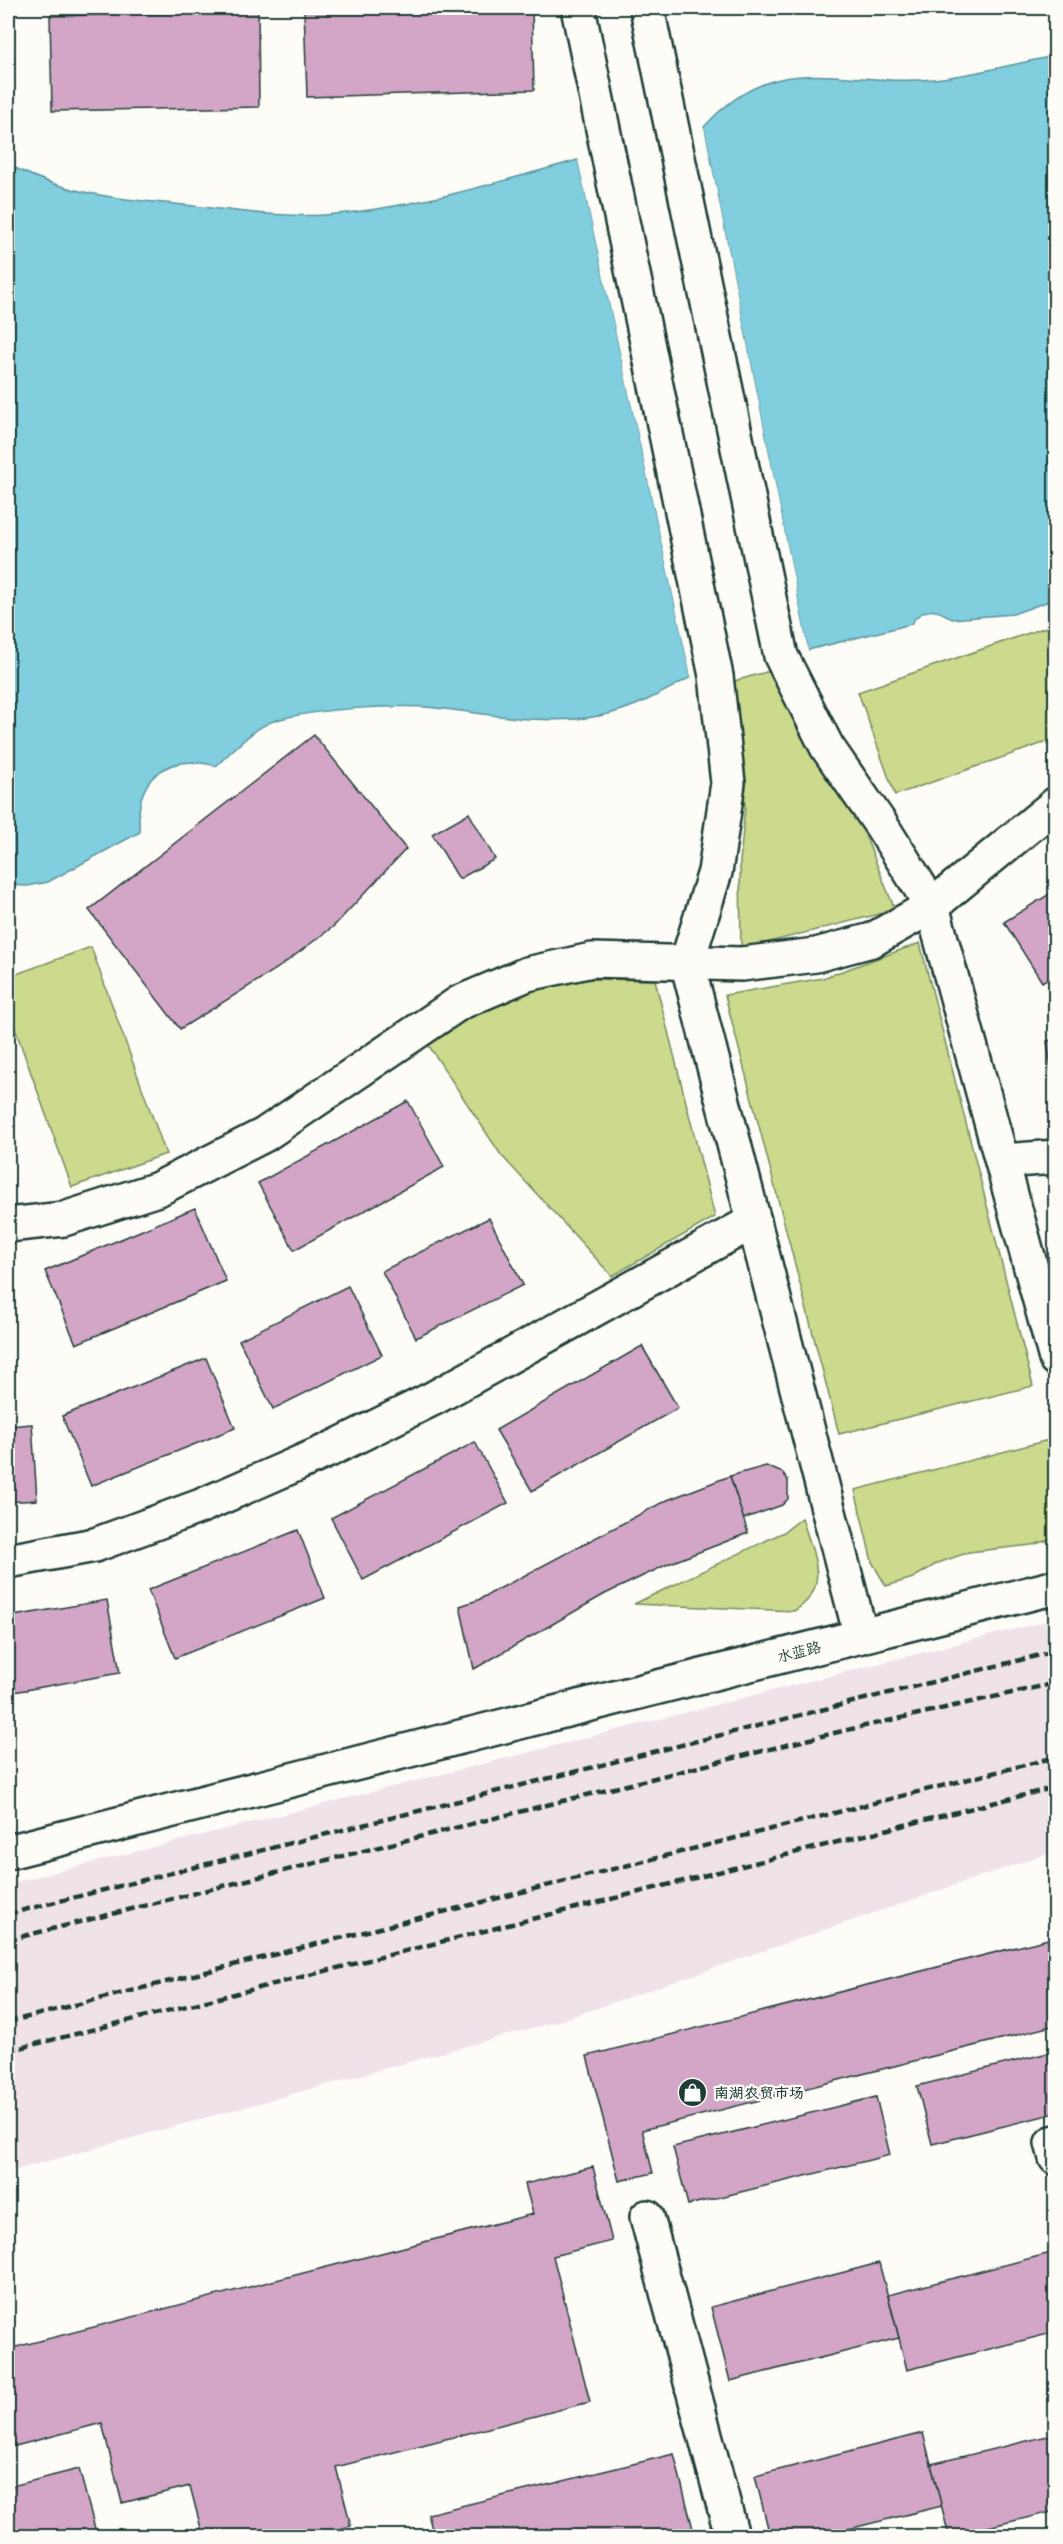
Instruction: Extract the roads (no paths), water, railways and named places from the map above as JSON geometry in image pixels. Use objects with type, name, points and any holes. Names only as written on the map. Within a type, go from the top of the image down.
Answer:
[{"type":"street","points":[[578,8],[716,676],[728,783],[715,872],[687,962],[861,1636]]},
{"type":"street","points":[[647,8],[781,656],[827,747],[881,825],[932,906],[1056,1359]]},
{"type":"street","points":[[8,1224],[64,1219],[158,1189],[264,1135],[459,1003],[527,974],[592,960],[742,964],[816,955],[872,940],[932,906],[1056,804]]},
{"type":"street","points":[[1002,1161],[1056,1156]]},
{"type":"street","points":[[8,1561],[95,1545],[201,1506],[329,1450],[434,1398],[754,1221]]},
{"type":"street","name":"水蓝路","points":[[8,1852],[1056,1587]]},
{"type":"street","points":[[1056,2142],[1052,2143],[1056,2158]]},
{"type":"street","points":[[647,2217],[732,2536]]},
{"type":"water","points":[[1055,56],[1055,599],[1013,614],[952,619],[940,612],[925,612],[915,618],[911,624],[808,650],[704,127],[731,102],[758,86],[785,78],[812,76],[901,80],[934,79]]},
{"type":"water","points":[[578,160],[691,677],[623,710],[578,719],[537,719],[436,708],[400,707],[334,710],[277,720],[252,733],[216,766],[182,763],[156,774],[142,798],[139,814],[140,832],[48,882],[27,886],[8,885],[8,164],[48,182],[110,197],[306,216],[357,212],[421,201]]},
{"type":"railway","points":[[8,1914],[1056,1651]]},
{"type":"railway","points":[[8,1940],[834,1733],[1056,1683]]},
{"type":"railway","points":[[8,2022],[1056,1757]]},
{"type":"railway","points":[[8,2051],[1056,1787]]},
{"type":"place","name":"南湖农贸市场","points":[[693,2093]]}]
